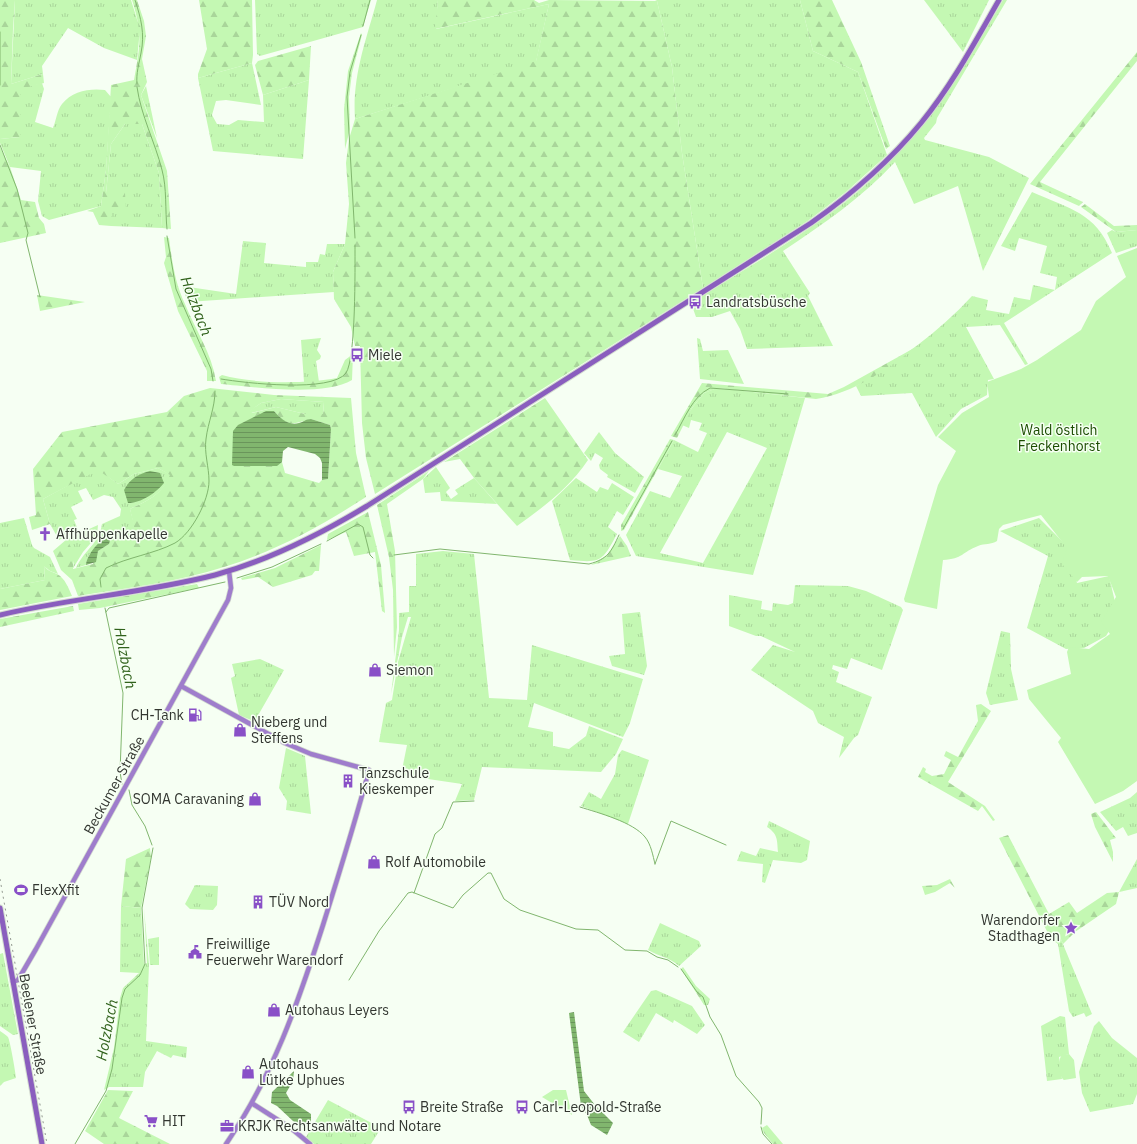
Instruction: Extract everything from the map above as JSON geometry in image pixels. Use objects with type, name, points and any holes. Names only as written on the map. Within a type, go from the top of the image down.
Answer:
[{"type":"main road","points":[[0,615],[157,588],[229,571],[295,545],[367,506],[828,211],[858,188],[883,165],[922,122],[958,70],[999,0]]},
{"type":"main road","name":"Beelener Straße","points":[[0,908],[42,1144]]},
{"type":"street","name":"Beckumer Straße","points":[[13,982],[18,980],[36,949],[228,600],[231,588],[229,571]]},
{"type":"street","points":[[181,686],[285,743],[311,754],[369,770],[353,830],[307,973],[278,1051],[252,1104],[226,1144]]},
{"type":"street","points":[[252,1104],[292,1129],[310,1144]]},
{"type":"green space","points":[[0,0],[15,0],[11,84],[43,74],[44,83],[20,89],[20,137],[0,139]]},
{"type":"green space","points":[[15,0],[131,0],[140,29],[137,60],[104,48],[68,28],[42,66],[43,74],[11,84]]},
{"type":"green space","points":[[132,0],[137,0],[144,21],[146,36],[142,59],[147,82],[141,95],[167,171],[171,229],[162,228],[159,173],[142,124],[125,124],[111,144],[106,193],[123,191],[125,193],[126,211],[111,212],[111,226],[99,225],[93,212],[87,211],[101,206],[106,170],[111,85],[134,80],[139,49],[139,31]]},
{"type":"green space","points":[[199,0],[252,0],[252,63],[198,78],[207,49]]},
{"type":"green space","points":[[255,0],[371,0],[363,27],[260,56],[257,54]]},
{"type":"green space","points":[[377,0],[438,0],[436,29],[549,4],[536,62],[355,119],[358,73],[364,44]]},
{"type":"green space","points":[[438,0],[534,0],[539,3],[549,0],[657,1],[672,67],[682,153],[703,288],[375,494],[366,458],[362,423],[360,346],[355,346],[351,327],[334,299],[333,272],[345,244],[349,204],[346,163],[349,139],[355,119],[536,61],[549,4],[435,29]]},
{"type":"green space","points":[[655,0],[800,0],[813,51],[858,72],[887,155],[847,191],[809,220],[703,288],[682,153],[672,67],[657,1]]},
{"type":"green space","points":[[800,0],[832,0],[861,62],[890,146],[886,149],[858,72],[813,51]]},
{"type":"green space","points":[[924,0],[989,0],[963,52]]},
{"type":"green space","points":[[1003,0],[1007,0],[937,118],[936,123],[924,138],[925,140],[989,157],[1029,178],[983,271],[958,186],[914,204],[895,162],[856,199],[783,251],[810,293],[808,296],[833,346],[747,349],[740,329],[730,311],[712,317],[696,317],[691,303],[784,245],[829,214],[871,180],[891,160],[927,118],[959,72]]},
{"type":"green space","points":[[361,33],[362,35],[352,73],[349,97],[350,129],[345,149],[344,109],[348,71]]},
{"type":"green space","points":[[311,46],[309,80],[263,95],[255,65],[258,61]]},
{"type":"green space","points":[[1137,52],[1137,61],[1040,182],[1083,202],[1079,206],[1030,184]]},
{"type":"green space","points":[[252,63],[261,105],[226,100],[216,101],[212,115],[217,124],[229,125],[238,120],[264,122],[263,95],[309,80],[303,159],[213,151],[198,78]]},
{"type":"green space","points":[[42,83],[44,89],[35,122],[53,128],[60,106],[76,93],[99,89],[105,90],[111,97],[106,170],[101,206],[49,220],[42,216],[38,201],[41,171],[10,167],[0,143],[0,139],[20,137],[20,88]]},
{"type":"green space","points":[[146,86],[157,138],[141,95]]},
{"type":"green space","points":[[125,124],[142,124],[159,173],[162,228],[111,226],[111,212],[106,193],[111,144]]},
{"type":"green space","points":[[0,147],[10,167],[21,200],[35,202],[39,218],[44,224],[46,233],[0,243]]},
{"type":"green space","points":[[1032,192],[1070,208],[1089,220],[1105,239],[1112,253],[1055,290],[1057,277],[1040,273],[1047,246],[1019,238],[1015,251],[1001,246]]},
{"type":"green space","points":[[1085,204],[1114,226],[1137,225],[1137,230],[1116,232],[1081,207]]},
{"type":"green space","points":[[1112,230],[1116,232],[1137,230],[1137,246],[1116,253],[1107,233]]},
{"type":"green space","points":[[164,237],[169,238],[176,280],[211,361],[216,381],[207,381],[207,371],[178,311],[164,263],[166,257]]},
{"type":"green space","points":[[243,241],[266,243],[264,263],[306,267],[306,262],[318,262],[320,254],[325,255],[327,244],[345,244],[333,272],[334,292],[188,302],[182,286],[236,294]]},
{"type":"green space","name":"Wald östlich Freckenhorst","points":[[1137,248],[1137,781],[1123,791],[1095,804],[1058,742],[1061,738],[1029,699],[1027,690],[1071,674],[1067,652],[1069,647],[1089,649],[1110,634],[1101,622],[1116,597],[1108,576],[1082,577],[1077,582],[1062,564],[1067,548],[1041,515],[1003,525],[999,529],[997,541],[973,548],[959,557],[943,560],[937,609],[905,602],[904,599],[938,485],[956,451],[938,437],[962,413],[989,397],[987,382],[1021,369],[1081,330],[1096,301],[1126,277],[1117,256]]},
{"type":"green space","points":[[1033,285],[1055,290],[1004,323],[1028,364],[1025,365],[1000,325],[966,327],[994,379],[988,380],[987,395],[961,409],[936,437],[912,393],[861,396],[856,386],[932,334],[972,296],[988,300],[986,310],[1009,314],[1014,297],[1030,300]]},
{"type":"green space","points":[[37,295],[85,302],[40,311]]},
{"type":"green space","points":[[321,338],[317,350],[321,356],[320,359],[316,361],[319,382],[304,382],[301,340]]},
{"type":"green space","points":[[697,338],[700,339],[703,351],[728,350],[744,384],[700,379]]},
{"type":"green space","points":[[916,347],[869,379],[843,392],[830,396],[816,399],[718,388],[704,393],[692,408],[677,438],[671,436],[702,383],[828,394],[844,387]]},
{"type":"green space","points":[[353,354],[352,380],[340,385],[325,388],[307,390],[269,389],[221,384],[219,377],[222,375],[249,380],[280,382],[337,378],[345,360]]},
{"type":"green space","points":[[210,388],[274,395],[351,398],[356,453],[366,497],[298,537],[243,561],[170,581],[78,596],[72,580],[61,570],[53,551],[67,539],[74,554],[73,569],[93,564],[98,551],[109,544],[108,537],[106,538],[113,530],[121,540],[136,535],[130,509],[154,496],[163,487],[170,475],[158,468],[134,474],[118,484],[98,470],[43,499],[50,524],[32,530],[29,517],[36,515],[33,469],[62,432],[167,412],[184,396]],"holes":[[[281,399],[324,402],[323,414],[305,414],[276,407],[252,413],[250,411],[261,403]],[[266,411],[274,411],[283,420],[291,423],[311,419],[330,425],[328,479],[322,480],[319,483],[285,473],[282,462],[273,466],[253,465]]]},
{"type":"green space","points":[[717,388],[805,398],[753,575],[636,556],[626,535],[650,491],[670,498],[682,476],[658,469],[674,440],[698,452],[707,433],[699,430],[702,423],[691,420],[689,428],[682,425],[692,408],[704,393]],"holes":[[[727,432],[767,448],[703,563],[660,553]]]},
{"type":"green space","points":[[545,398],[588,460],[565,488],[517,526],[474,478],[460,459],[444,462]]},
{"type":"green space","points":[[281,399],[324,402],[323,414],[305,414],[276,407],[251,413],[249,411],[261,403]]},
{"type":"green space","points":[[599,432],[615,453],[644,477],[635,493],[607,477],[608,475],[600,469],[599,465],[603,458],[595,453],[591,461],[584,453]]},
{"type":"green space","points":[[670,439],[674,440],[624,530],[621,531],[621,525]]},
{"type":"green space","points":[[436,467],[450,488],[446,492],[451,499],[458,494],[455,490],[474,478],[497,504],[441,501],[440,492],[425,493],[423,479]]},
{"type":"green space","points":[[158,468],[171,475],[159,492],[149,500],[130,509],[137,535],[121,540],[113,531],[89,555],[86,565],[76,568],[83,556],[98,537],[102,524],[120,516],[121,509],[113,497],[104,495],[93,500],[86,488],[78,491],[83,501],[71,507],[77,519],[74,520],[78,530],[59,540],[50,524],[43,499],[98,469],[118,484],[134,474]]},
{"type":"green space","points":[[429,471],[423,479],[387,504],[395,551],[397,627],[394,657],[393,590],[389,557],[377,505]]},
{"type":"green space","points":[[576,478],[597,492],[600,487],[608,490],[612,483],[634,497],[623,515],[617,511],[608,527],[617,534],[608,550],[600,559],[588,561],[570,560],[552,501]]},
{"type":"green space","points":[[368,512],[381,565],[385,613],[382,611],[375,552],[354,556],[346,532],[327,540],[328,534]]},
{"type":"green space","points":[[24,518],[32,545],[34,548],[50,557],[58,574],[50,571],[44,566],[45,580],[0,589],[0,523]]},
{"type":"green space","points":[[1039,518],[1067,546],[1077,583],[1109,576],[1115,602],[1109,631],[1106,636],[1084,648],[1066,649],[1027,628],[1048,556],[1000,531]]},
{"type":"green space","points":[[98,525],[97,536],[83,552],[72,570],[74,564],[67,539]]},
{"type":"green space","points":[[620,536],[627,546],[631,556],[591,565],[607,555]]},
{"type":"green space","points":[[321,545],[319,571],[315,571],[312,575],[273,587],[258,577],[242,580],[241,578],[275,568]]},
{"type":"green space","points":[[443,551],[474,554],[489,698],[527,700],[532,645],[643,679],[630,723],[623,737],[534,703],[528,727],[553,732],[553,746],[569,749],[586,736],[589,726],[623,739],[616,754],[601,772],[482,767],[474,800],[455,801],[462,784],[401,775],[407,745],[379,742],[386,703],[392,700],[398,662],[411,617],[408,617],[402,637],[391,694],[399,630],[399,613],[409,612],[409,586],[416,586],[416,554]]},
{"type":"green space","points":[[44,565],[48,570],[62,578],[72,596],[0,610],[0,589],[45,580]]},
{"type":"green space","points":[[197,584],[199,588],[100,608],[79,610],[78,604]]},
{"type":"green space","points":[[795,585],[848,586],[866,591],[901,607],[903,610],[882,670],[851,658],[847,669],[833,665],[832,669],[839,672],[836,682],[872,697],[858,735],[839,758],[844,737],[818,723],[813,711],[751,670],[773,645],[795,652],[761,636],[756,636],[729,626],[729,595],[762,601],[761,609],[772,611],[773,603],[788,605],[793,603]]},
{"type":"green space","points":[[73,606],[74,611],[0,627],[0,619]]},
{"type":"green space","points":[[640,612],[647,666],[644,675],[612,666],[609,656],[625,654],[622,614]]},
{"type":"green space","points":[[1001,631],[1010,633],[1011,669],[1018,700],[990,705],[986,693]]},
{"type":"green space","points":[[260,659],[284,670],[256,719],[251,720],[239,715],[231,678],[235,676],[232,664]]},
{"type":"green space","points":[[981,704],[991,711],[948,782],[985,806],[995,820],[993,821],[982,806],[978,811],[918,777],[923,767],[926,769],[925,772],[932,776],[944,774],[951,760],[944,756],[946,751],[958,757],[978,721],[976,705]]},
{"type":"green space","points":[[286,748],[305,756],[311,814],[286,810],[287,801],[279,788]]},
{"type":"green space","points":[[622,750],[649,760],[628,824],[581,806],[589,792],[601,799],[615,774],[618,755]]},
{"type":"green space","points":[[1137,792],[1137,833],[1128,836],[1123,827],[1116,831],[1100,812],[1130,798]]},
{"type":"green space","points":[[1096,812],[1116,838],[1110,840],[1113,852],[1113,862],[1095,827],[1091,814]]},
{"type":"green space","points":[[769,821],[810,841],[807,860],[801,863],[773,860],[765,883],[762,882],[763,864],[737,861],[741,851],[756,856],[760,848],[778,852],[775,835],[767,827]]},
{"type":"green space","points":[[1008,835],[1049,914],[1069,902],[1077,913],[1107,893],[1119,892],[1116,904],[1075,932],[1063,944],[1060,937],[1058,938],[1058,944],[1051,939],[999,838]]},
{"type":"green space","points":[[150,848],[151,857],[141,908],[121,906],[126,859]]},
{"type":"green space","points":[[1137,859],[1137,888],[1119,892]]},
{"type":"green space","points":[[950,879],[955,888],[950,883],[935,892],[925,895],[922,886],[937,885]]},
{"type":"green space","points":[[195,885],[218,886],[217,905],[213,910],[190,909],[185,904]]},
{"type":"green space","points":[[121,906],[141,908],[144,964],[147,963],[144,908],[149,965],[146,1041],[187,1047],[186,1058],[173,1055],[171,1058],[157,1051],[145,1072],[143,1087],[109,1087],[104,1090],[114,1048],[120,998],[123,988],[139,973],[120,972]]},
{"type":"green space","points":[[660,923],[699,941],[701,946],[679,966],[672,961],[648,950]]},
{"type":"green space","points":[[159,937],[159,965],[150,965],[148,939]]},
{"type":"green space","points":[[1060,937],[1092,1014],[1086,1017],[1084,1013],[1073,1017],[1069,1011],[1057,938]]},
{"type":"green space","points":[[3,953],[18,1034],[13,1035],[0,1026],[0,954]]},
{"type":"green space","points":[[683,967],[696,986],[710,999],[708,1005],[704,1005],[681,969]]},
{"type":"green space","points":[[656,990],[692,1006],[705,1025],[697,1034],[674,1020],[673,1023],[656,1013],[639,1042],[623,1032],[651,991]]},
{"type":"green space","points":[[1060,1016],[1065,1017],[1069,1054],[1059,1057],[1062,1079],[1047,1081],[1041,1026]]},
{"type":"green space","points":[[1099,1021],[1112,1038],[1137,1058],[1137,1094],[1133,1104],[1090,1112],[1082,1093],[1079,1072],[1094,1026]]},
{"type":"green space","points":[[0,1031],[8,1037],[16,1078],[4,1082],[0,1086]]},
{"type":"green space","points":[[1069,1054],[1074,1060],[1076,1078],[1064,1080],[1060,1072],[1060,1057],[1062,1055]]},
{"type":"green space","points":[[108,1090],[133,1091],[119,1118],[170,1144],[104,1144],[85,1131]]},
{"type":"green space","points":[[553,1090],[566,1090],[572,1115],[542,1097]]},
{"type":"green space","points":[[328,1100],[381,1128],[371,1144],[314,1144],[306,1137]]},
{"type":"green space","points":[[767,1125],[783,1144],[773,1144],[762,1128]]},
{"type":"shaded area","points":[[266,411],[274,411],[282,419],[295,424],[311,419],[330,425],[328,479],[322,480],[322,463],[320,458],[315,454],[288,447],[283,451],[282,462],[277,466],[232,465],[233,431],[238,425]]},
{"type":"shaded area","points":[[150,471],[160,473],[164,483],[148,497],[133,503],[128,503],[124,490],[126,486],[135,478]]},
{"type":"shaded area","points":[[108,537],[110,540],[109,544],[98,551],[96,562],[86,565],[88,557],[94,549],[100,542]]},
{"type":"shaded area","points":[[574,1012],[584,1091],[595,1105],[613,1123],[607,1135],[591,1125],[581,1106],[569,1013]]},
{"type":"shaded area","points":[[294,1071],[293,1081],[286,1093],[290,1100],[311,1114],[311,1121],[305,1127],[293,1121],[277,1106],[271,1103],[272,1092]]},
{"type":"waterway","name":"Holzbach","points":[[135,0],[141,20],[143,39],[137,72],[137,84]]},
{"type":"waterway","points":[[363,26],[370,0]]},
{"type":"waterway","points":[[0,32],[0,85]]},
{"type":"waterway","points":[[355,238],[347,97],[350,72],[361,35]]},
{"type":"waterway","name":"Holzbach","points":[[137,87],[139,98],[164,177],[167,229]]},
{"type":"waterway","points":[[0,145],[17,189],[28,233],[26,240],[40,297]]},
{"type":"waterway","name":"Holzbach","points":[[167,236],[176,289],[211,369],[213,381]]},
{"type":"waterway","points":[[221,379],[249,383],[306,385],[324,383],[337,379],[346,373],[352,350],[355,292],[355,245]]},
{"type":"waterway","points":[[675,435],[694,402],[710,388],[788,394]]},
{"type":"waterway","name":"Holzbach","points":[[101,587],[100,579],[106,568],[175,543],[193,524],[203,506],[208,489],[209,476],[206,444],[215,391]]},
{"type":"waterway","points":[[623,529],[672,441]]},
{"type":"waterway","points":[[327,541],[358,524],[363,527],[370,555],[373,558]]},
{"type":"waterway","points":[[394,555],[440,549],[589,564],[605,557],[614,546],[619,535]]},
{"type":"waterway","points":[[237,578],[272,567],[321,544]]},
{"type":"waterway","points":[[106,612],[109,608],[225,582]]},
{"type":"waterway","name":"Holzbach","points":[[105,608],[123,693],[120,772],[122,784]]},
{"type":"waterway","name":"Holzbach","points":[[129,790],[132,805],[145,826],[152,845]]},
{"type":"waterway","points":[[414,893],[435,834],[442,828],[453,802],[474,801]]},
{"type":"waterway","points":[[580,807],[624,822],[640,832],[649,843],[655,864]]},
{"type":"waterway","points":[[655,864],[671,821],[726,845]]},
{"type":"waterway","name":"Holzbach","points":[[75,1144],[106,1091],[112,1069],[122,998],[125,989],[140,975],[145,964],[142,908],[153,848]]},
{"type":"waterway","points":[[349,980],[379,931],[408,893],[412,892],[453,908],[463,895],[488,873],[491,873],[504,899],[520,910],[576,929],[598,930],[625,950],[647,951],[657,957],[668,960],[678,967]]},
{"type":"waterway","points":[[681,969],[697,992],[703,997],[710,1017],[721,1035],[736,1076],[759,1102],[762,1108],[761,1124]]},
{"type":"waterway","points":[[761,1127],[763,1134],[772,1144]]},
{"type":"railway","points":[[0,879],[47,1144]]},
{"type":"place","name":"Landratsbüsche","points":[[695,302]]},
{"type":"place","name":"Miele","points":[[357,355]]},
{"type":"place","name":"Affhüppenkapelle","points":[[45,534]]},
{"type":"place","name":"Siemon","points":[[375,670]]},
{"type":"place","name":"CH-Tank","points":[[195,715]]},
{"type":"place","name":"Nieberg und Steffens","points":[[240,730]]},
{"type":"place","name":"Tanzschule Kieskemper","points":[[348,781]]},
{"type":"place","name":"SOMA Caravaning","points":[[255,799]]},
{"type":"place","name":"Rolf Automobile","points":[[374,862]]},
{"type":"place","name":"FlexXfit","points":[[21,890]]},
{"type":"place","name":"TÜV Nord","points":[[258,902]]},
{"type":"place","name":"Warendorfer Stadthagen","points":[[1071,928]]},
{"type":"place","name":"Freiwillige Feuerwehr Warendorf","points":[[195,952]]},
{"type":"place","name":"Autohaus Leyers","points":[[274,1010]]},
{"type":"place","name":"Autohaus Lütke Uphues","points":[[248,1072]]},
{"type":"place","name":"Breite Straße","points":[[409,1107]]},
{"type":"place","name":"Carl-Leopold-Straße","points":[[522,1107]]},
{"type":"place","name":"HIT","points":[[151,1121]]},
{"type":"place","name":"KRJK Rechtsanwälte und Notare","points":[[227,1126]]}]
